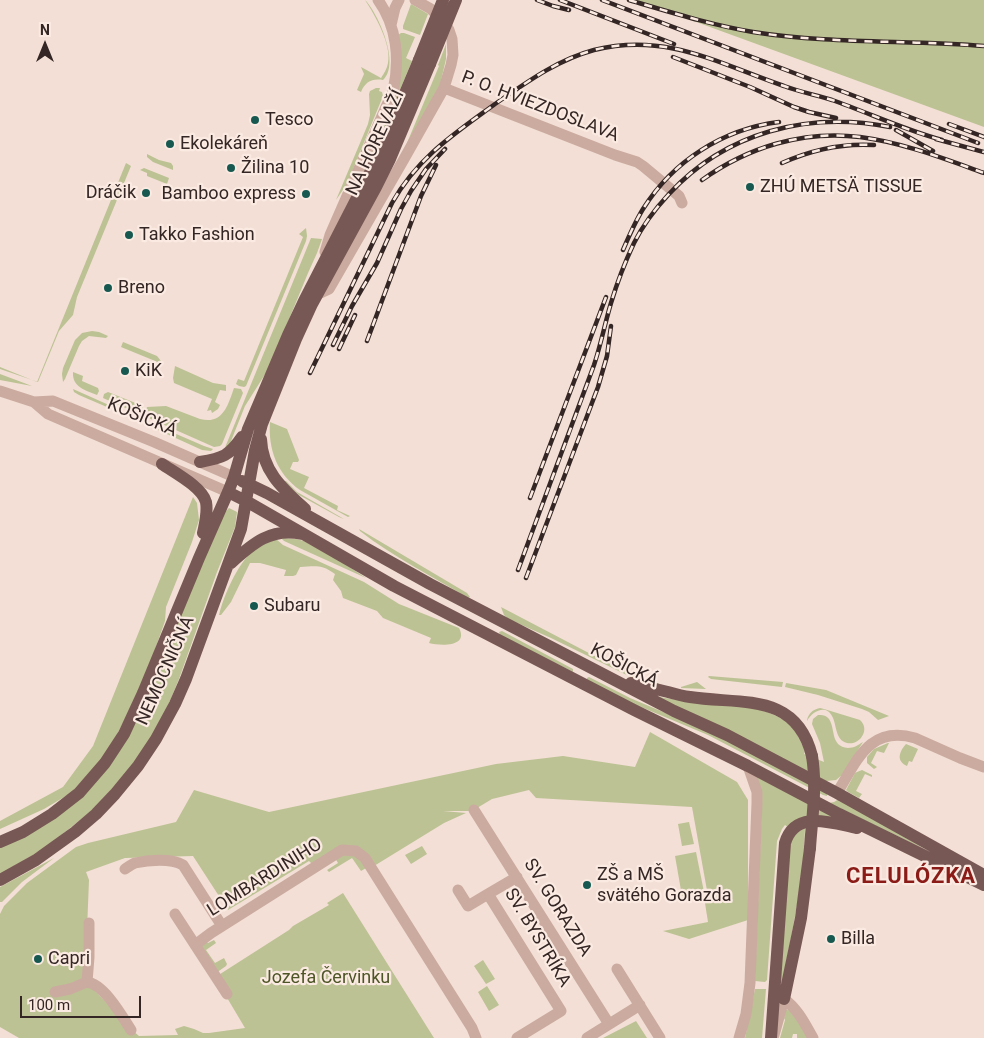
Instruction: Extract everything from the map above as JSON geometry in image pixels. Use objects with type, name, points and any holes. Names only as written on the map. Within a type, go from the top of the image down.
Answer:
[{"type":"main road","name":"NA HOREVAŽÍ","points":[[246,501],[256,443],[262,424],[316,295],[376,187],[398,142],[443,0]]},
{"type":"main road","name":"NA HOREVAŽÍ","points":[[228,492],[248,429],[296,318],[456,0]]},
{"type":"main road","name":"NA HOREVAŽÍ","points":[[262,424],[261,442],[263,454],[272,475],[280,486],[320,522]]},
{"type":"main road","points":[[200,462],[219,458],[230,452],[248,429]]},
{"type":"main road","points":[[162,464],[196,487],[206,502],[206,518],[199,558]]},
{"type":"main road","name":"KOŠICKÁ","points":[[234,477],[584,665],[674,711],[727,735],[837,792],[984,875]]},
{"type":"main road","name":"KOŠICKÁ","points":[[228,492],[394,586],[815,802],[984,885]]},
{"type":"main road","name":"NEMOCNIČNÁ","points":[[0,842],[23,832],[52,814],[79,793],[106,763],[118,746],[136,710],[228,492]]},
{"type":"main road","name":"NEMOCNIČNÁ","points":[[0,880],[36,860],[75,832],[96,814],[138,766],[163,726],[186,679],[242,529],[246,501]]},
{"type":"main road","points":[[229,564],[255,542],[268,536],[284,533],[297,533],[308,536]]},
{"type":"main road","points":[[607,676],[689,697],[754,702],[766,705],[784,714],[796,724],[806,739],[812,756],[814,770],[810,848],[800,918],[784,1000]]},
{"type":"main road","points":[[815,802],[830,798],[837,792]]},
{"type":"main road","points":[[772,1038],[785,843],[788,834],[794,827],[808,820],[876,832]]},
{"type":"street","name":"NA HOREVAŽÍ","points":[[321,267],[330,235],[393,91],[397,74],[397,52],[391,25],[378,0]]},
{"type":"street","points":[[391,25],[399,0]]},
{"type":"street","name":"P. O. HVIEZDOSLAVA","points":[[414,0],[425,5],[439,16],[449,30],[453,54],[444,88],[637,162],[679,196],[682,203]]},
{"type":"street","name":"NA HOREVAŽÍ","points":[[316,295],[328,289],[444,88]]},
{"type":"street","name":"KOŠICKÁ","points":[[0,391],[34,402],[53,401],[234,477]]},
{"type":"street","name":"KOŠICKÁ","points":[[34,402],[48,414],[228,492]]},
{"type":"street","points":[[481,630],[489,614]]},
{"type":"street","points":[[577,680],[584,665]]},
{"type":"street","points":[[837,792],[856,761],[868,746],[880,738],[892,735],[900,734],[914,738],[984,767]]},
{"type":"street","points":[[739,1038],[746,1014],[750,983],[757,812],[757,792],[748,766]]},
{"type":"street","name":"SV. GORAZDA","points":[[474,810],[609,1024]]},
{"type":"street","name":"LOMBARDINIHO","points":[[195,945],[342,850],[356,851],[365,858],[472,1028],[476,1038]]},
{"type":"street","points":[[125,869],[134,863],[171,860],[183,865],[222,926]]},
{"type":"street","name":"SV. BYSTRÍKA","points":[[517,877],[488,894],[561,1011],[517,1038]]},
{"type":"street","points":[[458,890],[468,906],[488,894]]},
{"type":"street","points":[[175,914],[227,994]]},
{"type":"street","points":[[87,982],[89,923]]},
{"type":"street","points":[[617,969],[660,1038]]},
{"type":"street","points":[[55,992],[92,982],[110,998],[131,1030]]},
{"type":"street","points":[[772,1038],[784,1000],[796,1010],[813,1038]]},
{"type":"street","points":[[587,1038],[640,1005]]},
{"type":"green space","points":[[365,0],[376,16],[386,39],[389,51],[390,63],[388,73],[383,80],[369,82],[361,92],[357,90],[364,74],[361,67],[381,78],[387,67],[389,56],[382,30]]},
{"type":"green space","points":[[636,0],[984,0],[984,127]]},
{"type":"green space","points":[[411,4],[428,14],[420,35],[403,29]]},
{"type":"green space","points":[[401,33],[415,37],[406,58],[412,61],[360,180],[398,89],[398,35]]},
{"type":"green space","points":[[446,44],[446,59],[440,85],[402,155],[439,66]]},
{"type":"green space","points":[[380,88],[379,91],[382,92],[383,96],[347,184],[336,200],[368,124],[370,91]]},
{"type":"green space","points":[[147,154],[171,163],[173,170],[153,162],[147,157]]},
{"type":"green space","points":[[126,163],[131,166],[77,297],[73,315],[59,331],[37,382]]},
{"type":"green space","points":[[144,168],[169,178],[167,184],[147,176],[147,173],[140,170]]},
{"type":"green space","points":[[306,228],[306,241],[246,386],[239,386],[236,384],[238,379],[244,381],[303,237],[299,234]]},
{"type":"green space","points":[[311,238],[322,239],[317,253],[269,368],[245,406],[229,446],[224,450]]},
{"type":"green space","points":[[92,331],[108,336],[106,338],[89,336],[82,341],[63,382],[63,368],[75,340],[82,333]]},
{"type":"green space","points":[[123,342],[157,356],[161,361],[160,363],[121,347]]},
{"type":"green space","points":[[175,366],[213,383],[226,385],[226,391],[220,390],[215,402],[220,405],[218,409],[212,413],[211,410],[207,411],[212,399],[174,383]]},
{"type":"green space","points":[[0,367],[32,380],[0,369]]},
{"type":"green space","points":[[73,372],[83,376],[82,381],[98,388],[97,395],[77,385]]},
{"type":"green space","points":[[0,374],[32,386],[0,380]]},
{"type":"green space","points":[[234,388],[241,389],[243,393],[220,446],[214,447],[144,416],[147,407],[166,406],[200,419],[214,419],[227,407]]},
{"type":"green space","points":[[73,389],[138,418],[138,420],[79,395]]},
{"type":"green space","points":[[108,392],[143,406],[141,413],[139,414],[103,398],[104,394]]},
{"type":"green space","points":[[270,422],[287,429],[299,460],[298,462],[293,462],[290,469],[309,477],[304,488],[338,506],[337,510],[350,516],[348,517],[300,490],[285,476],[273,451]]},
{"type":"green space","points":[[160,427],[213,449],[211,451],[202,450],[158,430]]},
{"type":"green space","points":[[284,481],[297,492],[344,519],[299,495]]},
{"type":"green space","points":[[193,497],[197,503],[199,520],[192,542],[166,607],[165,621],[151,661],[137,696],[111,746],[71,793],[44,809],[0,829],[0,821],[63,787],[93,746]]},
{"type":"green space","points":[[229,508],[237,512],[235,527],[179,679],[164,715],[144,749],[121,779],[90,812],[45,848],[0,874],[0,848],[95,783],[225,512]]},
{"type":"green space","points":[[359,529],[467,593],[470,597],[468,598],[399,558]]},
{"type":"green space","points":[[281,538],[304,541],[366,578],[284,541]]},
{"type":"green space","points":[[276,539],[283,545],[364,582],[399,604],[459,628],[460,639],[457,642],[446,645],[429,643],[431,638],[383,618],[377,611],[343,598],[341,591],[333,580],[335,574],[318,566],[300,567],[296,575],[284,576],[286,570],[260,563],[250,563],[231,602],[219,615],[229,587],[245,559],[258,547]]},
{"type":"green space","points":[[501,607],[606,662],[662,685],[639,681],[508,619]]},
{"type":"green space","points":[[502,631],[573,669],[573,672],[500,635],[499,632]]},
{"type":"green space","points":[[709,676],[783,682],[782,687],[711,679]]},
{"type":"green space","points":[[589,677],[630,698],[708,731],[827,793],[827,796],[708,735],[629,702],[587,680]]},
{"type":"green space","points":[[697,682],[706,689],[681,688],[681,687]]},
{"type":"green space","points":[[786,683],[826,690],[889,716],[878,720],[862,709],[785,687]]},
{"type":"green space","points":[[656,696],[727,704],[762,710],[778,716],[795,731],[805,751],[804,754],[824,762],[820,743],[812,724],[813,719],[818,715],[829,719],[834,737],[842,747],[848,748],[863,742],[842,775],[836,780],[826,781]]},
{"type":"green space","points":[[820,708],[860,720],[864,728],[862,736],[856,742],[851,743],[840,739],[834,720],[826,710],[819,710],[812,714],[807,721],[811,712]]},
{"type":"green space","name":"Jozefa Červinku","points":[[650,732],[737,782],[748,800],[748,920],[689,939],[663,931],[708,922],[704,897],[708,896],[692,807],[536,798],[529,790],[492,799],[472,811],[443,811],[466,813],[444,823],[374,866],[358,849],[313,865],[309,861],[228,910],[193,856],[125,858],[86,872],[89,880],[85,980],[139,1036],[178,1035],[175,1029],[184,1026],[203,1033],[245,1028],[226,996],[217,976],[293,926],[329,905],[327,903],[343,893],[434,1038],[19,1038],[0,1027],[0,914],[4,906],[27,883],[76,847],[176,822],[194,790],[269,812],[496,764],[563,756],[635,767]]},
{"type":"green space","points":[[889,743],[884,753],[877,751],[871,763],[877,767],[874,769],[867,763],[867,757],[874,749]]},
{"type":"green space","points":[[906,744],[918,749],[912,762],[909,761],[907,766],[900,759]]},
{"type":"green space","points":[[862,770],[872,775],[872,777],[865,774],[856,791],[862,794],[859,798],[846,790],[855,773]]},
{"type":"green space","points":[[757,777],[834,817],[803,817],[788,827],[785,825],[782,829],[777,841],[767,980],[765,982],[755,981],[762,802]]},
{"type":"green space","points":[[839,799],[930,852],[829,803]]},
{"type":"green space","points":[[689,822],[694,844],[682,846],[678,824]]},
{"type":"green space","points":[[805,828],[800,886],[793,925],[782,983],[777,983],[791,836]]},
{"type":"green space","points":[[422,846],[427,854],[411,864],[405,855]]},
{"type":"green space","points":[[696,852],[704,892],[682,896],[675,856]]},
{"type":"green space","points":[[343,854],[357,855],[366,868],[361,871],[352,858],[329,872],[327,870],[338,863],[335,858]]},
{"type":"green space","points":[[54,858],[22,882],[0,902],[0,887]]},
{"type":"green space","points":[[205,940],[208,943],[214,940],[216,943],[206,950],[215,963],[224,958],[227,964],[216,973],[201,951],[202,943]]},
{"type":"green space","points":[[483,960],[495,979],[486,984],[474,966]]},
{"type":"green space","points":[[487,986],[499,1005],[489,1011],[478,992]]},
{"type":"green space","points":[[755,989],[766,989],[762,1038],[745,1038]]},
{"type":"green space","points":[[790,1009],[809,1038],[797,1038],[797,1034],[793,1034],[792,1038],[780,1038],[786,1010]]},
{"type":"green space","points":[[636,1021],[647,1038],[603,1038]]},
{"type":"railway","points":[[537,0],[569,10]]},
{"type":"railway","points":[[560,0],[674,44]]},
{"type":"railway","points":[[602,0],[978,143]]},
{"type":"railway","points":[[629,0],[722,26],[782,36],[984,46]]},
{"type":"railway","points":[[310,373],[392,203],[413,172],[438,148],[495,104],[543,72],[580,54],[620,45],[645,45],[692,53],[790,88],[832,100],[942,140]]},
{"type":"railway","points":[[673,57],[750,87],[794,107],[836,118]]},
{"type":"railway","points":[[623,250],[643,209],[655,192],[684,162],[719,140],[738,132],[779,122]]},
{"type":"railway","points":[[518,570],[594,365],[621,273],[638,236],[659,205],[691,173],[716,155],[742,141],[770,131],[799,125],[829,122],[890,127]]},
{"type":"railway","points":[[949,124],[984,137]]},
{"type":"railway","points":[[896,130],[933,151]]},
{"type":"railway","points":[[702,180],[738,158],[757,150],[797,139],[839,135],[876,139],[923,152],[984,173]]},
{"type":"railway","points":[[936,139],[984,152]]},
{"type":"railway","points":[[782,163],[804,154],[827,148],[850,145],[874,145]]},
{"type":"railway","points":[[333,345],[352,306],[377,263],[411,191],[426,169],[445,149]]},
{"type":"railway","points":[[367,341],[421,196],[436,165]]},
{"type":"railway","points":[[530,498],[606,297]]},
{"type":"railway","points":[[339,349],[355,315]]},
{"type":"railway","points":[[526,578],[598,387],[607,356],[611,326]]},
{"type":"place","name":"Tesco","points":[[255,120]]},
{"type":"place","name":"Ekolekáreň","points":[[170,144]]},
{"type":"place","name":"Žilina 10","points":[[231,168]]},
{"type":"place","name":"ZHÚ METSÄ TISSUE","points":[[750,187]]},
{"type":"place","name":"Dráčik","points":[[146,193]]},
{"type":"place","name":"Bamboo express","points":[[306,194]]},
{"type":"place","name":"Takko Fashion","points":[[129,235]]},
{"type":"place","name":"Breno","points":[[108,288]]},
{"type":"place","name":"KiK","points":[[125,371]]},
{"type":"place","name":"Subaru","points":[[254,606]]},
{"type":"place","name":"ZŠ a MŠ svätého Gorazda","points":[[587,885]]},
{"type":"place","name":"Billa","points":[[831,939]]},
{"type":"place","name":"Capri","points":[[38,959]]},
{"type":"district","name":"CELULÓZKA","points":[[911,877]]}]
